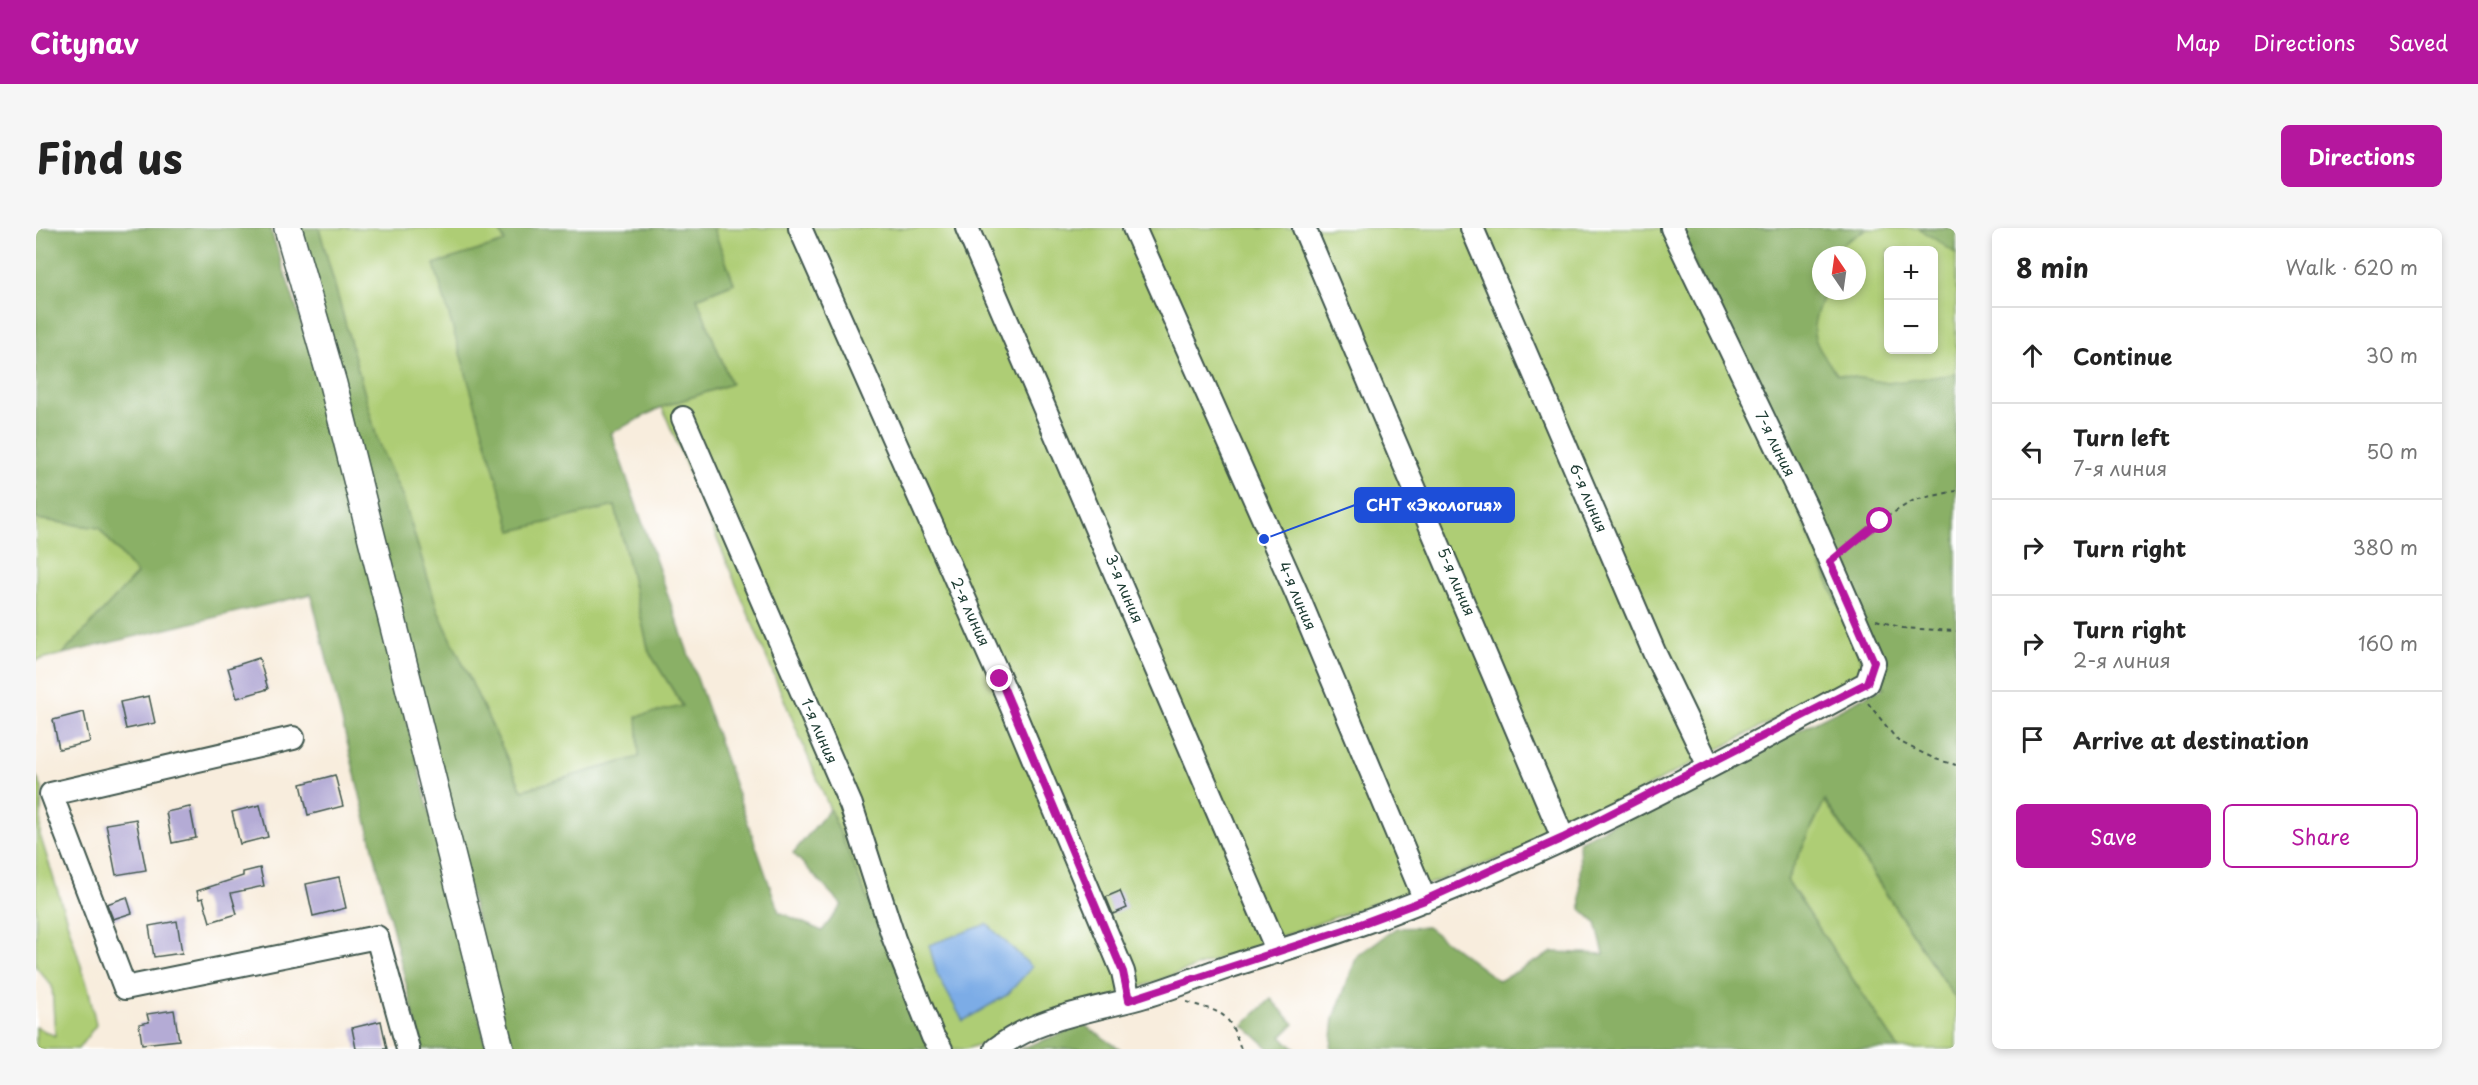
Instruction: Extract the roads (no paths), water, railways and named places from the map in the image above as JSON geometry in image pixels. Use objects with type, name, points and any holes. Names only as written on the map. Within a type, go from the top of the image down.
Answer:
[{"type":"main road","points":[[288,228],[333,384],[500,1049]]},
{"type":"street","name":"2-я линия","points":[[800,228],[1000,679],[1123,972],[1129,1000]]},
{"type":"street","name":"3-я линия","points":[[967,228],[1278,952]]},
{"type":"street","name":"4-я линия","points":[[1134,228],[1296,592],[1425,900]]},
{"type":"street","name":"5-я линия","points":[[1304,228],[1563,838]]},
{"type":"street","name":"6-я линия","points":[[1472,228],[1654,652],[1709,766]]},
{"type":"street","name":"7-я линия","points":[[1672,228],[1830,562],[1874,662],[1867,683],[1709,766]]},
{"type":"street","name":"1-я линия","points":[[683,418],[850,805],[894,939],[933,1037],[941,1049]]},
{"type":"street","points":[[293,738],[51,794],[124,988],[377,937],[408,1049]]},
{"type":"street","points":[[996,1049],[1018,1033],[1039,1024],[1129,1000],[1278,952],[1425,900],[1563,838],[1709,766]]},
{"type":"water","points":[[987,924],[1032,967],[1007,995],[963,1021],[937,974],[929,945]]},
{"type":"place","name":"СНТ «Экология»","points":[[1264,539]]}]
